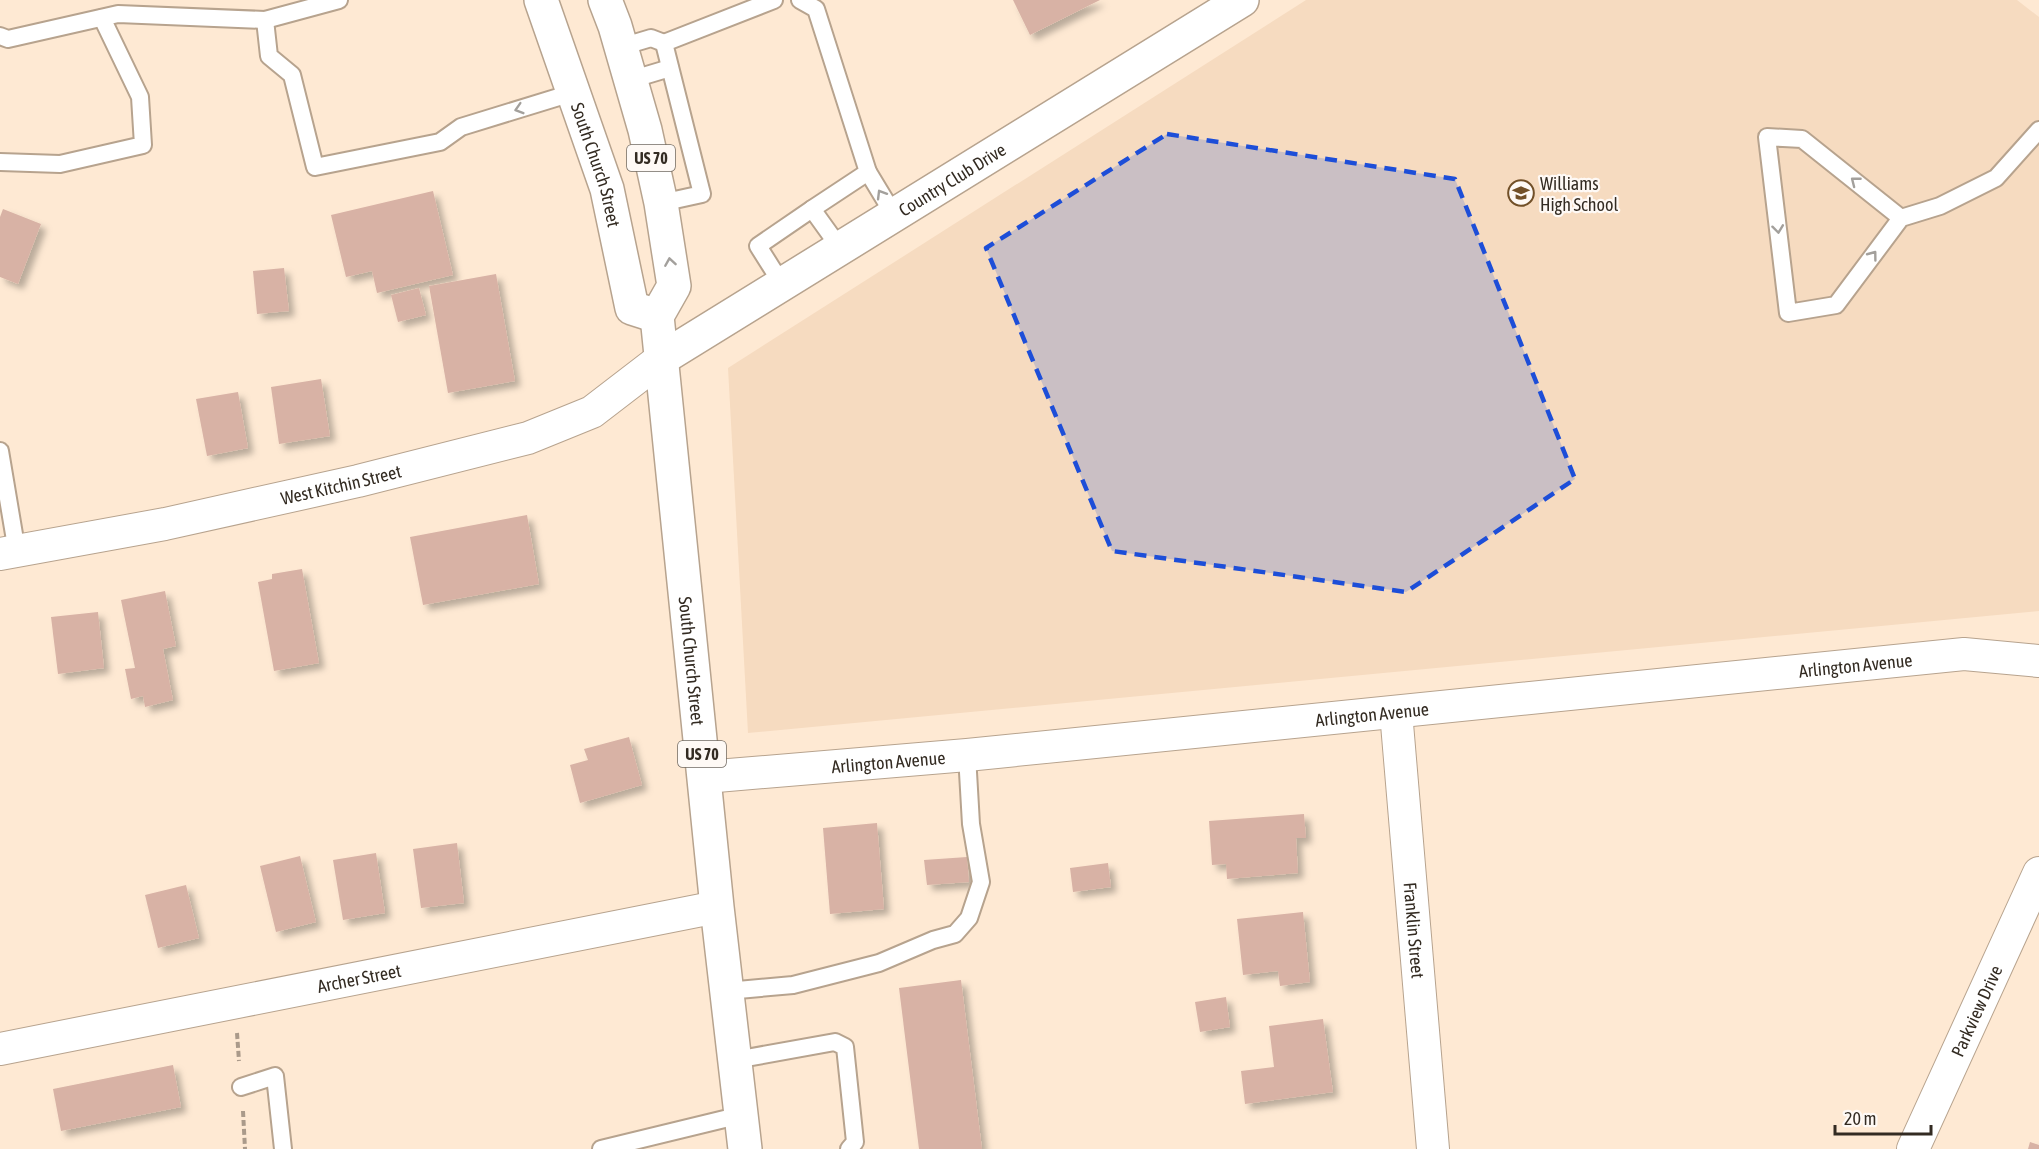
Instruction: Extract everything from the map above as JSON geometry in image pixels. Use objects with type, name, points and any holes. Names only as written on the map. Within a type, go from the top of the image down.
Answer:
[{"type":"main road","name":"South Church Street","points":[[541,0],[608,189],[632,308],[657,316],[717,907],[746,1149]]},
{"type":"main road","name":"US 70","points":[[605,0],[621,47],[661,203],[674,286],[657,316]]},
{"type":"main road","name":"Country Club Drive","points":[[661,359],[1242,0]]},
{"type":"street","name":"West Kitchin Street","points":[[9,553],[234,509],[528,438],[592,412],[661,359]]},
{"type":"street","name":"Arlington Avenue","points":[[705,777],[967,755],[1964,654],[2039,662]]},
{"type":"street","name":"Franklin Street","points":[[1396,712],[1433,1149]]},
{"type":"street","name":"Parkview Drive","points":[[1913,1149],[2039,873]]},
{"type":"street","name":"Archer Street","points":[[0,1048],[717,907]]},
{"type":"lane","points":[[0,36],[8,39],[118,14],[265,20],[339,0]]},
{"type":"lane","points":[[621,47],[651,38],[664,43],[774,0]]},
{"type":"lane","points":[[800,0],[816,9],[868,172],[894,215]]},
{"type":"lane","points":[[0,162],[60,164],[143,145],[141,97],[102,18]]},
{"type":"lane","points":[[265,20],[268,57],[292,75],[315,167],[440,142],[461,128],[575,92]]},
{"type":"lane","points":[[661,203],[702,194],[664,43]]},
{"type":"lane","points":[[630,80],[670,68]]},
{"type":"lane","points":[[1901,218],[1802,139],[1767,137],[1788,313],[1836,305],[1901,218],[1940,206],[1996,178],[2039,130]]},
{"type":"lane","points":[[782,284],[758,246],[868,172]]},
{"type":"lane","points":[[812,209],[840,248]]},
{"type":"lane","points":[[0,452],[9,553]]},
{"type":"lane","points":[[727,991],[793,985],[879,963],[933,940],[955,934],[969,918],[981,882],[971,824],[967,755]]},
{"type":"lane","points":[[735,1060],[834,1042],[845,1047],[855,1142],[849,1149]]},
{"type":"lane","points":[[241,1087],[275,1076],[283,1149]]},
{"type":"lane","points":[[601,1149],[741,1115]]},
{"type":"highlighted area","points":[[1167,134],[1455,179],[1575,479],[1406,592],[1112,551],[986,248]]},
{"type":"shaded area","name":"Williams High School","points":[[1306,0],[2017,0],[2039,17],[2039,611],[748,733],[728,368]]},
{"type":"building","points":[[1013,0],[1100,0],[1030,35]]},
{"type":"building","points":[[433,191],[453,275],[377,293],[372,271],[346,277],[331,215]]},
{"type":"building","points":[[3,209],[41,224],[18,284],[0,277],[0,217]]},
{"type":"building","points":[[284,268],[289,311],[257,314],[253,271]]},
{"type":"building","points":[[496,274],[515,381],[448,393],[429,286]]},
{"type":"building","points":[[419,288],[426,315],[398,322],[391,295]]},
{"type":"building","points":[[321,379],[330,436],[279,444],[271,387]]},
{"type":"building","points":[[238,392],[248,448],[207,456],[196,399]]},
{"type":"building","points":[[527,515],[539,584],[423,605],[410,537]]},
{"type":"building","points":[[302,569],[319,663],[274,671],[258,582],[272,579],[272,574]]},
{"type":"building","points":[[165,591],[176,646],[163,649],[173,700],[145,707],[143,696],[131,699],[125,669],[135,668],[121,600]]},
{"type":"building","points":[[98,612],[104,668],[58,674],[51,617]]},
{"type":"building","points":[[629,737],[642,785],[580,803],[570,765],[588,760],[584,749]]},
{"type":"building","points":[[1304,814],[1306,838],[1296,838],[1298,873],[1227,879],[1226,864],[1212,865],[1209,821]]},
{"type":"building","points":[[877,823],[884,909],[830,914],[823,828]]},
{"type":"building","points":[[457,843],[464,903],[421,908],[413,849]]},
{"type":"building","points":[[376,853],[385,913],[343,920],[333,860]]},
{"type":"building","points":[[300,856],[316,922],[276,932],[260,866]]},
{"type":"building","points":[[967,857],[969,882],[927,885],[924,860]]},
{"type":"building","points":[[1108,863],[1111,887],[1073,892],[1070,868]]},
{"type":"building","points":[[186,885],[199,938],[158,948],[145,895]]},
{"type":"building","points":[[1303,912],[1310,982],[1280,986],[1278,971],[1243,975],[1237,919]]},
{"type":"building","points":[[961,980],[982,1149],[919,1149],[899,988]]},
{"type":"building","points":[[1226,997],[1230,1027],[1200,1032],[1195,1002]]},
{"type":"building","points":[[1323,1019],[1333,1092],[1245,1104],[1241,1071],[1274,1067],[1269,1026]]},
{"type":"building","points":[[173,1065],[181,1107],[61,1131],[53,1089]]},
{"type":"building","points":[[2030,1142],[2039,1145],[2039,1149],[2028,1149]]},
{"type":"place","name":"Williams High School","points":[[1521,193]]}]
